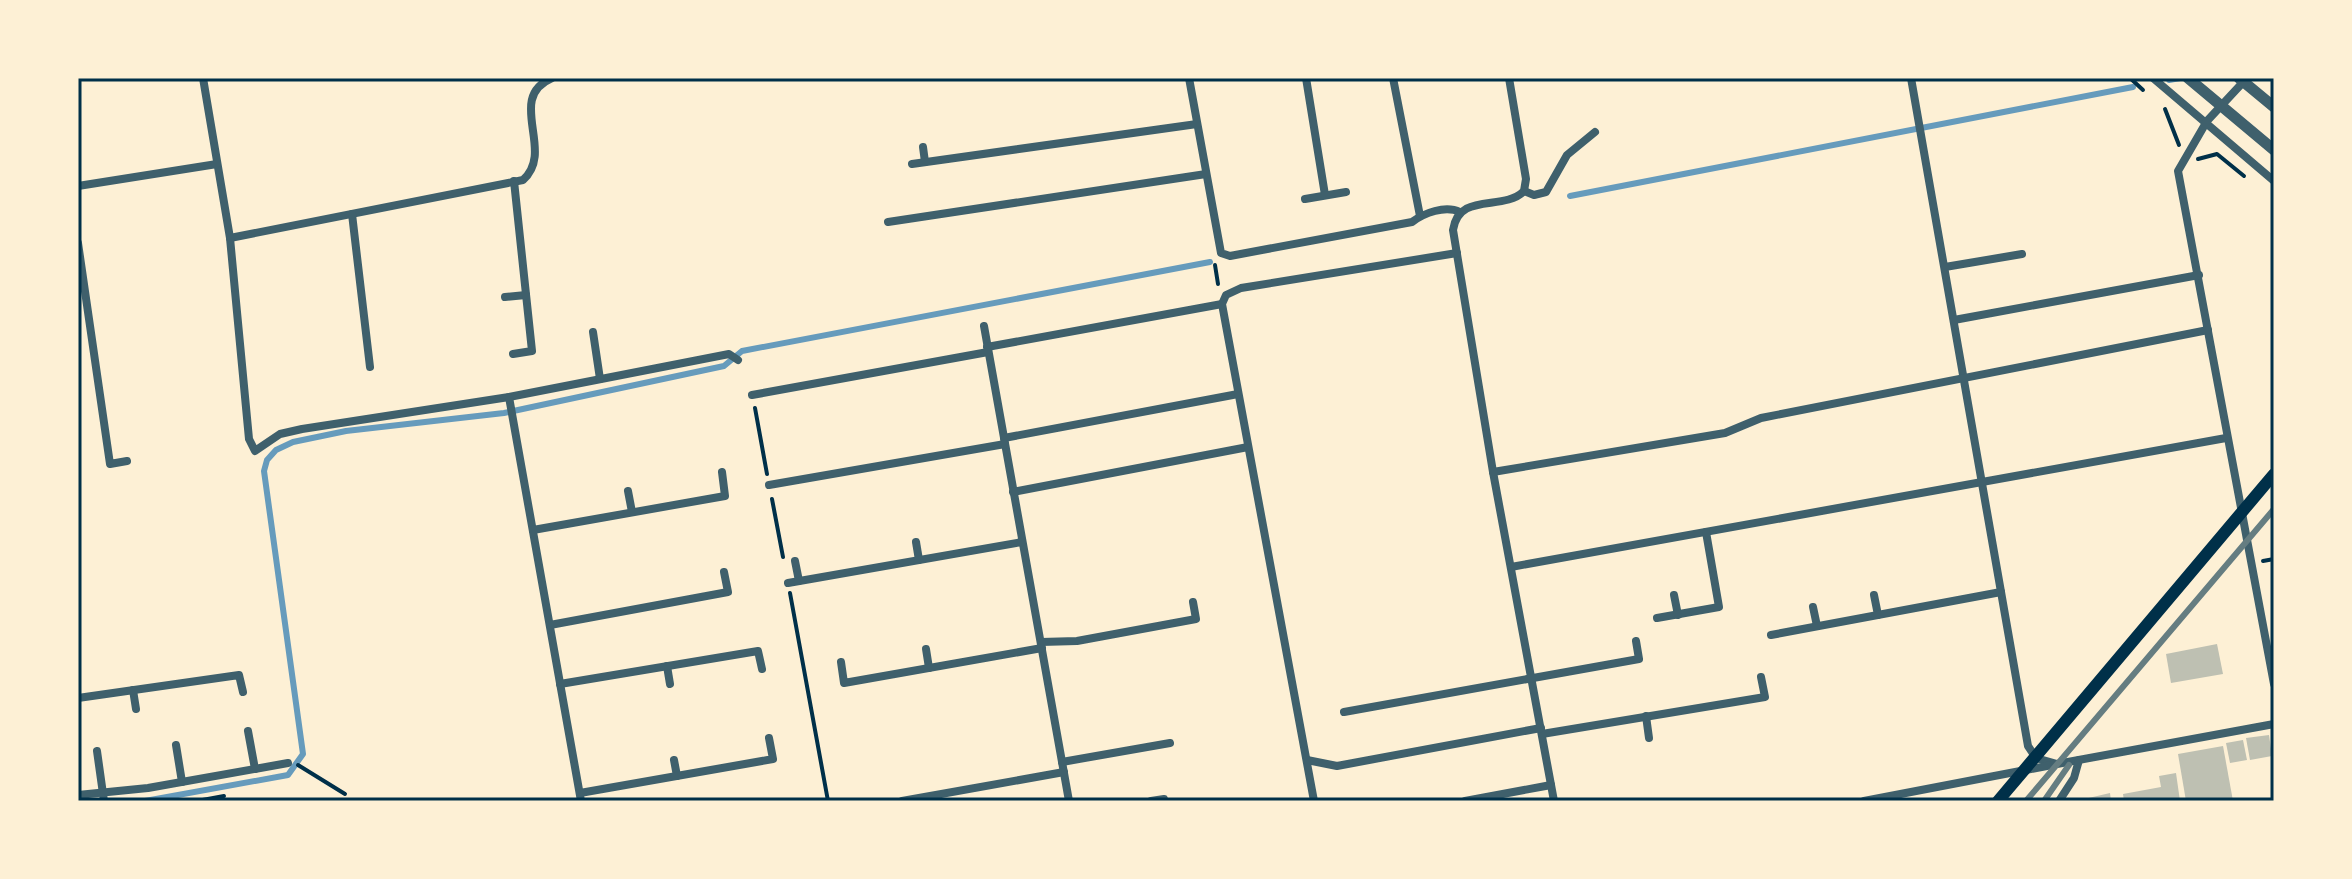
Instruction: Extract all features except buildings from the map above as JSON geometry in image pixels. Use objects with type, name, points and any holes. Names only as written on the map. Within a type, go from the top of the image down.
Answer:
[{"type":"main road","points":[[1998,801],[2274,474]]},
{"type":"street","points":[[203,78],[230,238],[249,439],[255,451],[291,431],[510,399],[729,354],[738,360]]},
{"type":"street","points":[[230,238],[514,181],[534,170],[536,158],[530,97],[536,86],[552,78]]},
{"type":"street","points":[[1189,78],[1221,253],[1230,256],[1412,222],[1420,216],[1453,209],[1460,212]]},
{"type":"street","points":[[1306,78],[1325,195]]},
{"type":"street","points":[[1393,78],[1420,216]]},
{"type":"street","points":[[1509,78],[1526,179],[1524,191],[1515,198],[1467,206],[1460,212],[1453,230],[1493,472],[1554,801]]},
{"type":"street","points":[[1911,78],[2028,746],[2036,758],[2057,764]]},
{"type":"street","points":[[2153,78],[2274,181]]},
{"type":"street","points":[[2188,78],[2274,150]]},
{"type":"street","points":[[2239,78],[2274,107]]},
{"type":"street","points":[[2247,78],[2207,121],[2178,171],[2274,684]]},
{"type":"street","points":[[912,164],[1197,124]]},
{"type":"street","points":[[1524,191],[1534,195],[1546,192],[1567,155],[1595,132]]},
{"type":"street","points":[[923,147],[925,162]]},
{"type":"street","points":[[78,186],[217,164]]},
{"type":"street","points":[[888,222],[1206,174]]},
{"type":"street","points":[[513,354],[532,351],[514,181]]},
{"type":"street","points":[[1305,199],[1346,192]]},
{"type":"street","points":[[352,214],[370,367]]},
{"type":"street","points":[[78,243],[110,464],[127,461]]},
{"type":"street","points":[[1314,801],[1222,304],[1226,295],[1241,288],[1457,253]]},
{"type":"street","points":[[1945,267],[2022,254]]},
{"type":"street","points":[[1954,320],[2199,275]]},
{"type":"street","points":[[505,297],[526,295]]},
{"type":"street","points":[[752,395],[1222,304]]},
{"type":"street","points":[[984,326],[1069,801]]},
{"type":"street","points":[[1493,472],[1725,433],[1761,418],[2208,330]]},
{"type":"street","points":[[593,332],[600,379]]},
{"type":"street","points":[[769,485],[1238,394]]},
{"type":"street","points":[[510,399],[581,797],[773,759],[769,738]]},
{"type":"street","points":[[1511,567],[2226,438]]},
{"type":"street","points":[[1013,492],[1248,447]]},
{"type":"street","points":[[533,530],[725,496],[722,472]]},
{"type":"street","points":[[628,491],[632,512]]},
{"type":"street","points":[[1657,618],[1719,607],[1706,532]]},
{"type":"street","points":[[916,542],[919,560]]},
{"type":"street","points":[[788,583],[1022,542]]},
{"type":"street","points":[[795,561],[799,581]]},
{"type":"street","points":[[550,625],[728,592],[724,572]]},
{"type":"street","points":[[1771,635],[2001,592]]},
{"type":"street","points":[[1674,595],[1678,615]]},
{"type":"street","points":[[1874,595],[1878,615]]},
{"type":"street","points":[[841,662],[844,683],[1196,619],[1193,602]]},
{"type":"street","points":[[1813,607],[1817,626]]},
{"type":"street","points":[[1344,712],[1639,659],[1636,641]]},
{"type":"street","points":[[926,649],[929,668]]},
{"type":"street","points":[[560,684],[758,651],[762,669]]},
{"type":"street","points":[[667,666],[670,684]]},
{"type":"street","points":[[78,698],[239,675],[243,692]]},
{"type":"street","points":[[1307,760],[1337,766],[1765,697],[1761,677]]},
{"type":"street","points":[[133,690],[136,709]]},
{"type":"street","points":[[1646,716],[1649,738]]},
{"type":"street","points":[[1864,801],[2274,724]]},
{"type":"street","points":[[248,731],[255,769]]},
{"type":"street","points":[[1062,762],[1170,743]]},
{"type":"street","points":[[176,745],[182,782]]},
{"type":"street","points":[[97,751],[104,797]]},
{"type":"street","points":[[674,760],[677,776]]},
{"type":"street","points":[[2059,801],[2074,778],[2079,760]]},
{"type":"street","points":[[78,795],[104,797],[288,763]]},
{"type":"street","points":[[902,801],[1064,772]]},
{"type":"street","points":[[1465,801],[1551,785]]},
{"type":"street","points":[[1151,801],[1164,799]]},
{"type":"path","points":[[1221,253],[1214,258],[1219,287],[1226,295]]},
{"type":"path","points":[[305,768],[345,794]]},
{"type":"path","points":[[201,799],[224,796]]},
{"type":"waterway","points":[[2169,80],[2180,78]]},
{"type":"waterway","points":[[1570,196],[2133,87]]},
{"type":"waterway","points":[[145,801],[288,775],[303,754],[264,471],[267,460],[276,450],[293,442],[346,431],[504,413],[724,366],[742,351],[1210,262]]},
{"type":"railway","points":[[2026,801],[2274,509]]},
{"type":"railway","points":[[2044,801],[2069,765]]}]
